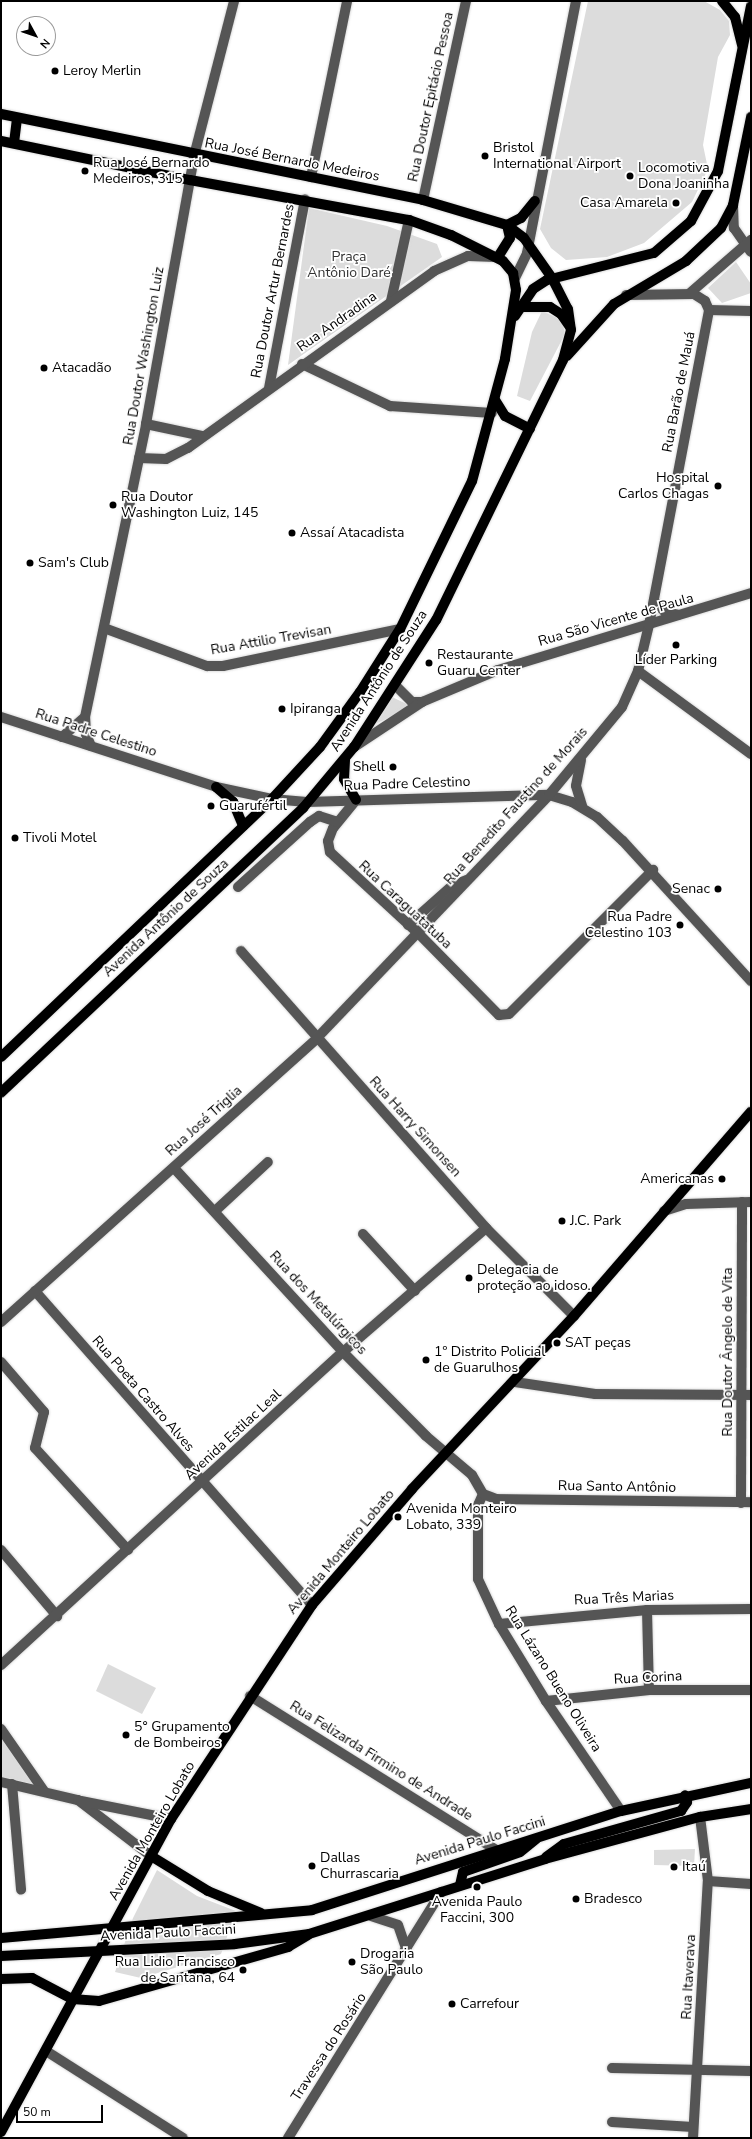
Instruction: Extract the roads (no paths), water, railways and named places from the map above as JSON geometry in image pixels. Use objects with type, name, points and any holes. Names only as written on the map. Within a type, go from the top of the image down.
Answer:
[{"type":"main road","points":[[722,1],[735,17],[742,49]]},
{"type":"main road","name":"Avenida Antônio de Souza","points":[[512,321],[533,289],[552,278],[654,253],[691,221],[718,171],[751,6]]},
{"type":"main road","name":"Rua José Bernardo Medeiros","points":[[1,114],[194,156],[311,177],[423,200],[508,225],[528,244],[552,278]]},
{"type":"main road","name":"Avenida Antônio de Souza","points":[[563,360],[600,318],[626,295],[698,253],[721,228],[733,205],[751,117]]},
{"type":"main road","points":[[14,143],[17,118]]},
{"type":"main road","points":[[1,141],[190,180],[305,199],[409,220],[498,257],[511,268],[515,278]]},
{"type":"main road","points":[[498,257],[509,241],[508,225],[521,218],[535,201]]},
{"type":"main road","name":"Avenida Antônio de Souza","points":[[1,1057],[272,799],[337,724],[400,629],[457,517],[492,413],[512,321],[515,278]]},
{"type":"main road","name":"Avenida Antônio de Souza","points":[[1,1093],[308,802],[345,759],[396,686],[436,620],[563,360],[571,330],[568,309],[552,278]]},
{"type":"main road","points":[[520,307],[550,307],[565,318],[571,330]]},
{"type":"main road","points":[[495,400],[506,416],[530,429]]},
{"type":"main road","points":[[345,759],[344,779],[356,800]]},
{"type":"main road","points":[[216,787],[233,802],[243,826]]},
{"type":"main road","name":"Avenida Monteiro Lobato","points":[[1,2132],[46,2052],[72,2000],[171,1819],[250,1696],[312,1604],[446,1453],[515,1382],[574,1316],[662,1212],[751,1112]]},
{"type":"main road","name":"Avenida Paulo Faccini","points":[[1,1938],[312,1910],[621,1811],[685,1794],[751,1783]]},
{"type":"main road","points":[[545,1859],[564,1844],[681,1811],[687,1802],[685,1794]]},
{"type":"main road","name":"Avenida Paulo Faccini","points":[[1,1956],[235,1944],[309,1934],[371,1916],[460,1885],[545,1859],[700,1817],[751,1809]]},
{"type":"main road","points":[[460,1885],[463,1872],[520,1852],[537,1838]]},
{"type":"main road","points":[[151,1856],[208,1891],[266,1914]]},
{"type":"main road","points":[[1,1978],[32,1978],[72,2000],[99,2001],[288,1947],[309,1934]]},
{"type":"street","name":"Rua Doutor Washington Luiz","points":[[91,746],[86,734],[85,717],[146,424],[194,156],[234,1]]},
{"type":"street","points":[[311,177],[347,1]]},
{"type":"street","name":"Rua Doutor Epitácio Pessoa","points":[[423,200],[466,1]]},
{"type":"street","points":[[515,278],[528,244],[535,201],[576,1]]},
{"type":"street","name":"Rua Doutor Artur Bernardes","points":[[269,388],[305,199]]},
{"type":"street","points":[[690,293],[749,245],[734,228],[733,205]]},
{"type":"street","points":[[391,301],[409,220]]},
{"type":"street","name":"Rua Andradina","points":[[139,458],[166,459],[202,436],[391,301],[447,264],[468,256],[498,257]]},
{"type":"street","points":[[626,295],[690,293],[702,298],[709,310],[748,308]]},
{"type":"street","name":"Rua Barão de Mauá","points":[[649,625],[709,310]]},
{"type":"street","points":[[302,364],[390,406],[492,413]]},
{"type":"street","points":[[146,424],[202,436]]},
{"type":"street","name":"Rua São Vicente de Paula","points":[[354,747],[422,702],[498,670],[684,615],[751,593]]},
{"type":"street","points":[[654,601],[665,612],[684,615]]},
{"type":"street","name":"Rua Benedito Faustino de Morais","points":[[419,934],[549,795],[622,707],[638,671],[649,625]]},
{"type":"street","name":"Rua Attilio Trevisan","points":[[104,628],[207,666],[223,666],[400,629]]},
{"type":"street","points":[[638,671],[751,754]]},
{"type":"street","points":[[396,686],[412,702],[422,702]]},
{"type":"street","name":"Rua Padre Celestino","points":[[1,717],[216,787],[272,799],[308,802],[549,795],[582,806],[653,870],[751,981]]},
{"type":"street","points":[[62,737],[85,717]]},
{"type":"street","points":[[582,756],[576,786],[582,806]]},
{"type":"street","name":"Rua Caraguatatuba","points":[[356,800],[337,822],[328,841],[334,858],[419,934],[493,1011],[499,1015],[509,1014],[653,870]]},
{"type":"street","points":[[238,887],[310,822],[319,816],[337,822]]},
{"type":"street","points":[[408,925],[452,886],[469,879]]},
{"type":"street","name":"Rua José Triglia","points":[[1,1322],[317,1038],[419,934]]},
{"type":"street","name":"Rua Harry Simonsen","points":[[241,951],[486,1228],[574,1316]]},
{"type":"street","points":[[215,1211],[268,1162]]},
{"type":"street","name":"Rua dos Metalúrgicos","points":[[174,1168],[343,1352],[446,1453]]},
{"type":"street","points":[[662,1212],[686,1204],[747,1202]]},
{"type":"street","name":"Rua Doutor Ângelo de Vita","points":[[746,1502],[747,1202]]},
{"type":"street","name":"Avenida Estilac Leal","points":[[1,1665],[57,1616],[343,1352],[486,1228]]},
{"type":"street","points":[[363,1234],[415,1291]]},
{"type":"street","name":"Rua Poeta Castro Alves","points":[[34,1291],[202,1483],[312,1604]]},
{"type":"street","points":[[1,1362],[44,1412],[35,1448],[128,1550]]},
{"type":"street","points":[[515,1382],[595,1394],[747,1395]]},
{"type":"street","points":[[446,1453],[472,1475],[483,1494]]},
{"type":"street","name":"Rua Santo Antônio","points":[[483,1494],[496,1499],[746,1502]]},
{"type":"street","name":"Rua Lázano Bueno Oliveira","points":[[483,1494],[478,1512],[478,1579],[499,1624],[546,1701],[621,1811]]},
{"type":"street","points":[[1,1550],[57,1616]]},
{"type":"street","name":"Rua Três Marias","points":[[499,1624],[647,1610],[751,1609]]},
{"type":"street","points":[[647,1610],[649,1690]]},
{"type":"street","name":"Rua Corina","points":[[546,1701],[649,1690],[751,1690]]},
{"type":"street","name":"Rua Felizarda Firmino de Andrade","points":[[250,1696],[498,1851]]},
{"type":"street","points":[[1,1729],[44,1792]]},
{"type":"street","points":[[1,1782],[78,1800],[171,1819]]},
{"type":"street","points":[[12,1784],[21,1890]]},
{"type":"street","points":[[78,1800],[151,1856]]},
{"type":"street","name":"Rua Itaverava","points":[[693,2138],[708,1881],[700,1817]]},
{"type":"street","points":[[708,1881],[751,1884]]},
{"type":"street","name":"Travessa do Rosário","points":[[288,2138],[407,1951],[441,1892]]},
{"type":"street","points":[[371,1916],[398,1925],[407,1951]]},
{"type":"street","points":[[46,2052],[183,2138]]},
{"type":"street","points":[[612,2068],[698,2067],[751,2071]]},
{"type":"street","points":[[612,2122],[694,2127]]},
{"type":"place","name":"Leroy Merlin","points":[[55,71]]},
{"type":"place","name":"Bristol International Airport","points":[[485,156]]},
{"type":"place","name":"Rua José Bernardo Medeiros, 315","points":[[85,171]]},
{"type":"place","name":"Locomotiva Dona Joaninha","points":[[630,176]]},
{"type":"place","name":"Casa Amarela","points":[[676,203]]},
{"type":"place","name":"Atacadão","points":[[44,368]]},
{"type":"place","name":"Hospital Carlos Chagas","points":[[718,486]]},
{"type":"place","name":"Rua Doutor Washington Luiz, 145","points":[[113,505]]},
{"type":"place","name":"Assaí Atacadista","points":[[292,533]]},
{"type":"place","name":"Sam's Club","points":[[30,563]]},
{"type":"place","name":"Líder Parking","points":[[676,645]]},
{"type":"place","name":"Restaurante Guaru Center","points":[[429,663]]},
{"type":"place","name":"Ipiranga","points":[[282,709]]},
{"type":"place","name":"Shell","points":[[393,767]]},
{"type":"place","name":"Guarufértil","points":[[211,806]]},
{"type":"place","name":"Tivoli Motel","points":[[15,838]]},
{"type":"place","name":"Senac","points":[[718,889]]},
{"type":"place","name":"Rua Padre Celestino 103","points":[[680,925]]},
{"type":"place","name":"Americanas","points":[[722,1179]]},
{"type":"place","name":"J.C. Park","points":[[562,1221]]},
{"type":"place","name":"Delegacia de proteção ao idoso.","points":[[469,1278]]},
{"type":"place","name":"SAT peças","points":[[557,1343]]},
{"type":"place","name":"1º Distrito Policial de Guarulhos","points":[[426,1360]]},
{"type":"place","name":"Avenida Monteiro Lobato, 339","points":[[398,1517]]},
{"type":"place","name":"5° Grupamento de Bombeiros","points":[[126,1735]]},
{"type":"place","name":"Dallas Churrascaria","points":[[312,1866]]},
{"type":"place","name":"Itaú","points":[[674,1867]]},
{"type":"place","name":"Avenida Paulo Faccini, 300","points":[[477,1887]]},
{"type":"place","name":"Bradesco","points":[[576,1899]]},
{"type":"place","name":"Drogaria São Paulo","points":[[352,1962]]},
{"type":"place","name":"Rua Lidio Francisco de Santana, 64","points":[[243,1970]]},
{"type":"place","name":"Carrefour","points":[[452,2004]]},
{"type":"park label","name":"Praça Antônio Daré","points":[[349,266]]}]
